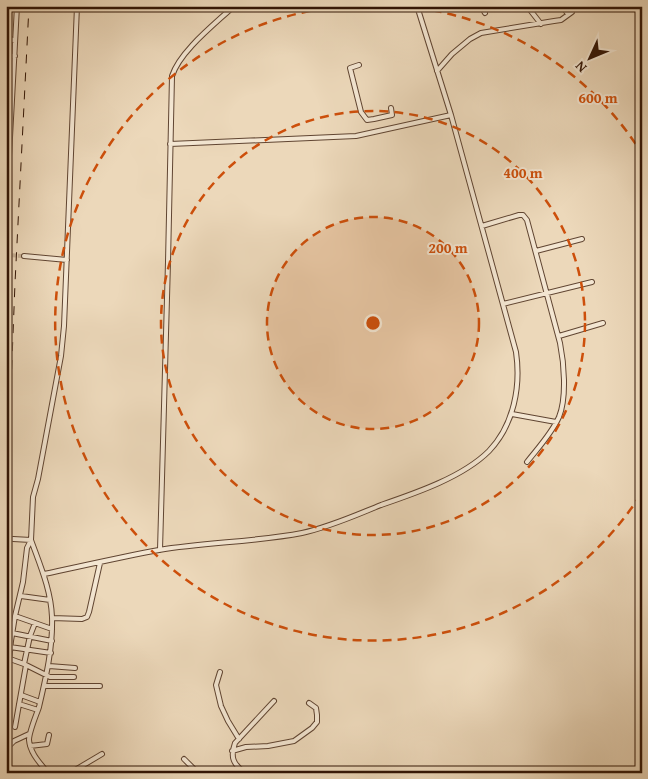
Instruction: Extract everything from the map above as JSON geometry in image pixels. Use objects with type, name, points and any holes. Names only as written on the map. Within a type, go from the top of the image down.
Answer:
[{"type":"street","points":[[6,211],[17,6]]},
{"type":"street","points":[[48,773],[30,746],[30,734],[47,676],[52,641],[50,600],[44,574],[31,540],[33,497],[38,480],[61,356],[64,326],[77,6]]},
{"type":"street","points":[[160,550],[171,84],[174,70],[182,57],[234,6]]},
{"type":"street","points":[[44,574],[160,550],[303,532],[339,521],[436,484],[457,473],[487,452],[498,440],[512,414],[518,382],[518,364],[451,115],[417,6]]},
{"type":"street","points":[[481,6],[485,13]]},
{"type":"street","points":[[526,6],[541,24]]},
{"type":"street","points":[[437,71],[458,49],[481,33],[560,20],[570,13],[562,6]]},
{"type":"street","points":[[6,37],[16,41]]},
{"type":"street","points":[[6,56],[15,56]]},
{"type":"street","points":[[359,66],[350,68],[361,112],[367,120],[392,115],[391,108]]},
{"type":"street","points":[[6,110],[12,112]]},
{"type":"street","points":[[170,144],[356,136],[451,115]]},
{"type":"street","points":[[374,119],[378,131]]},
{"type":"street","points":[[482,226],[524,215],[536,251],[559,336],[563,357],[563,391],[559,416],[553,428],[527,462]]},
{"type":"street","points":[[536,251],[582,239]]},
{"type":"street","points":[[24,256],[67,260]]},
{"type":"street","points":[[503,304],[592,282]]},
{"type":"street","points":[[559,336],[602,323]]},
{"type":"street","points":[[512,414],[556,422]]},
{"type":"street","points":[[13,539],[31,540]]},
{"type":"street","points":[[6,691],[12,633],[21,596],[27,548],[31,540]]},
{"type":"street","points":[[52,618],[82,619],[87,617],[100,563]]},
{"type":"street","points":[[21,596],[50,600]]},
{"type":"street","points":[[15,616],[52,629]]},
{"type":"street","points":[[15,727],[30,636],[35,623]]},
{"type":"street","points":[[12,633],[52,641]]},
{"type":"street","points":[[10,647],[50,653]]},
{"type":"street","points":[[10,659],[47,676],[74,677]]},
{"type":"street","points":[[49,666],[75,668]]},
{"type":"street","points":[[220,672],[216,685],[221,706],[238,739]]},
{"type":"street","points":[[44,686],[100,686]]},
{"type":"street","points":[[21,695],[40,702]]},
{"type":"street","points":[[245,773],[238,768],[232,757],[235,743],[274,701]]},
{"type":"street","points":[[232,751],[246,747],[268,746],[294,741],[312,728],[316,722],[318,715],[316,708],[309,703]]},
{"type":"street","points":[[19,704],[38,710]]},
{"type":"street","points":[[6,749],[14,741],[30,734]]},
{"type":"street","points":[[30,746],[47,744],[49,735]]},
{"type":"street","points":[[70,773],[102,754]]},
{"type":"street","points":[[184,759],[198,773]]},
{"type":"tunnel","points":[[6,255],[24,256]]},
{"type":"railway","points":[[6,513],[29,6]]}]
